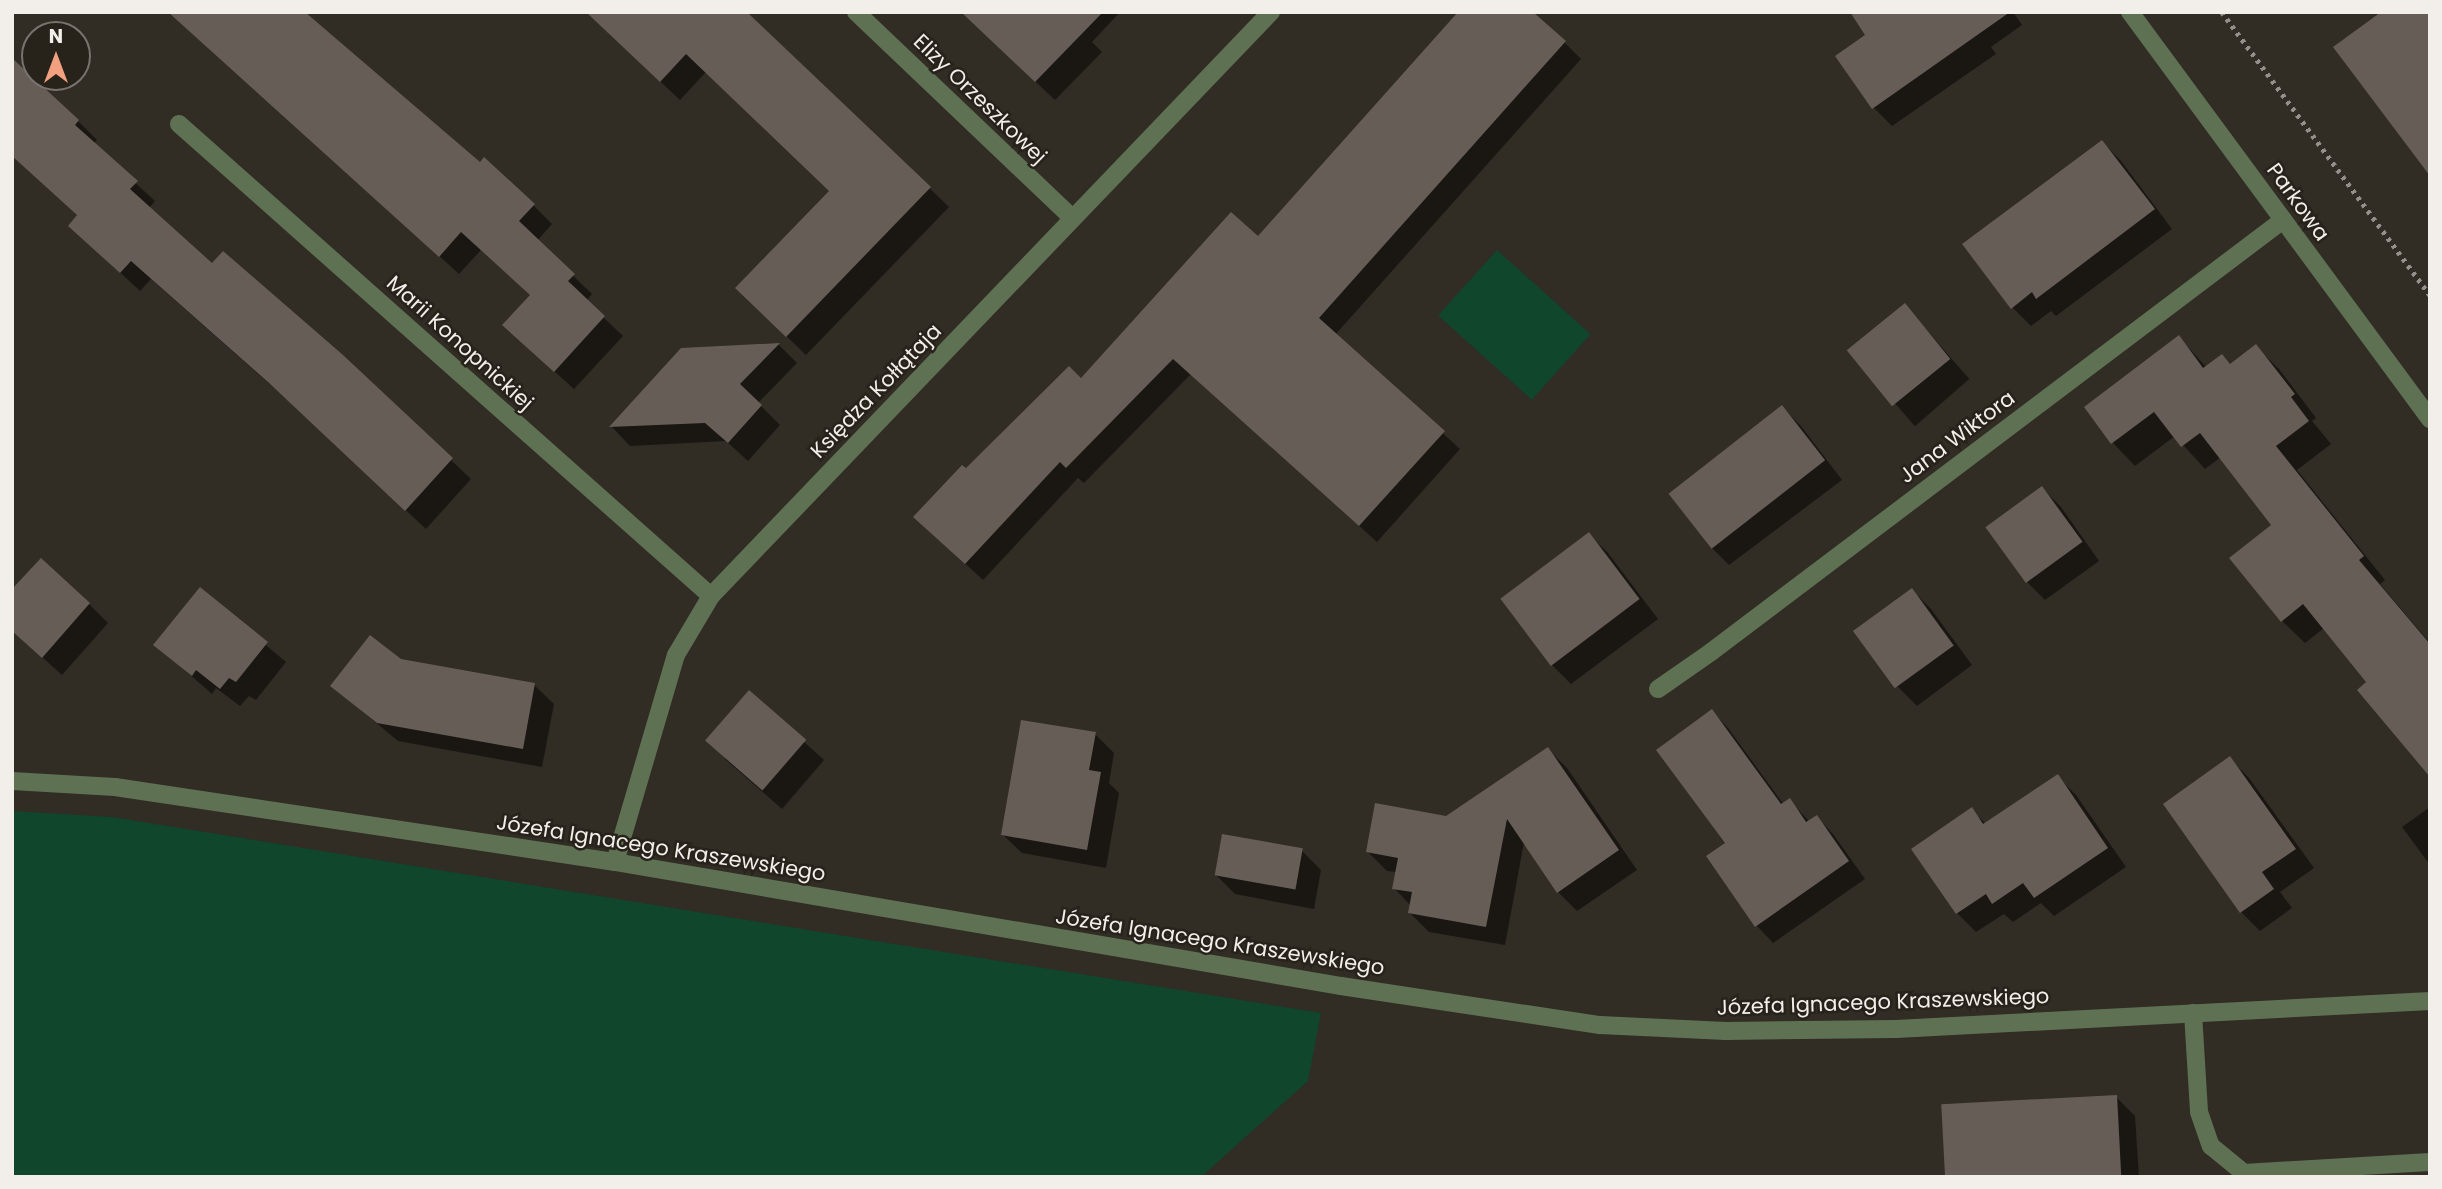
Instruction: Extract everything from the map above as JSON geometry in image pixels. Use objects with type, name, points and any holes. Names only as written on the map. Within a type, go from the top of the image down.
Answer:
[{"type":"street","name":"Elizy Orzeszkowej","points":[[856,12],[1072,218]]},
{"type":"street","name":"Księdza Kołłątaja","points":[[615,862],[676,655],[711,596],[1271,12]]},
{"type":"street","name":"Parkowa","points":[[2131,13],[2430,419]]},
{"type":"street","name":"Marii Konopnickiej","points":[[179,124],[711,596]]},
{"type":"street","name":"Jana Wiktora","points":[[1658,689],[1722,644],[2283,220]]},
{"type":"street","name":"Józefa Ignacego Kraszewskiego","points":[[12,781],[115,787],[615,862],[1341,986],[1600,1025],[1726,1031],[1896,1029],[2430,1001]]},
{"type":"street","points":[[2193,1013],[2199,1112],[2211,1146],[2244,1173],[2430,1162]]},
{"type":"path","points":[[2222,12],[2430,295]]},
{"type":"green space","points":[[1497,250],[1591,334],[1532,400],[1438,315]]},
{"type":"green space","points":[[12,811],[112,817],[1321,1013],[1308,1081],[1201,1177],[12,1177]]},
{"type":"building","points":[[168,12],[305,12],[480,162],[484,157],[535,204],[519,221],[575,274],[568,281],[605,316],[554,372],[502,325],[530,295],[461,232],[439,257]]},
{"type":"building","points":[[586,12],[747,12],[931,187],[786,337],[735,288],[829,191],[686,54],[660,82]]},
{"type":"building","points":[[961,12],[1103,12],[1035,82]]},
{"type":"building","points":[[1458,12],[1533,12],[1566,41],[1319,318],[1445,431],[1359,526],[1173,359],[1066,468],[1060,462],[965,564],[913,517],[962,465],[966,468],[1069,366],[1081,378],[1231,212],[1258,236]]},
{"type":"building","points":[[1850,12],[2010,12],[1872,109],[1835,56],[1865,35]]},
{"type":"building","points":[[2381,12],[2430,12],[2430,176],[2333,47]]},
{"type":"building","points":[[12,58],[21,66],[21,91],[48,91],[79,120],[75,125],[138,181],[130,189],[212,263],[223,251],[343,355],[453,458],[405,511],[269,383],[131,261],[120,273],[68,226],[77,215],[12,156]]},
{"type":"building","points":[[2102,140],[2155,209],[2036,299],[2032,292],[2011,309],[1962,244]]},
{"type":"building","points":[[1905,303],[1950,359],[1892,406],[1847,350]]},
{"type":"building","points":[[2179,335],[2203,368],[2222,354],[2230,364],[2256,344],[2295,394],[2291,397],[2309,421],[2276,446],[2364,556],[2359,560],[2430,644],[2430,777],[2357,690],[2366,682],[2303,604],[2281,622],[2229,558],[2271,525],[2200,433],[2181,447],[2154,412],[2111,444],[2084,407]]},
{"type":"building","points":[[780,343],[740,384],[762,405],[728,443],[705,423],[609,427],[681,348]]},
{"type":"building","points":[[1782,405],[1825,460],[1712,549],[1669,494]]},
{"type":"building","points":[[2042,486],[2083,542],[2026,583],[1985,527]]},
{"type":"building","points":[[1589,532],[1640,599],[1551,666],[1500,599]]},
{"type":"building","points":[[41,558],[90,603],[42,658],[12,631],[12,589]]},
{"type":"building","points":[[200,587],[268,642],[236,682],[229,678],[220,689],[196,670],[192,676],[153,645]]},
{"type":"building","points":[[1912,588],[1954,645],[1895,688],[1853,631]]},
{"type":"building","points":[[370,635],[401,659],[535,683],[523,749],[377,723],[330,686]]},
{"type":"building","points":[[749,690],[806,740],[762,790],[705,741]]},
{"type":"building","points":[[1712,709],[1781,804],[1790,798],[1806,822],[1817,815],[1849,861],[1755,927],[1706,856],[1725,843],[1656,750]]},
{"type":"building","points":[[1021,720],[1096,732],[1089,770],[1101,772],[1087,850],[1001,835]]},
{"type":"building","points":[[1548,747],[1619,850],[1557,893],[1507,819],[1486,927],[1408,913],[1412,892],[1392,889],[1398,858],[1366,852],[1375,803],[1446,816]]},
{"type":"building","points":[[2230,756],[2296,849],[2262,872],[2274,889],[2240,913],[2163,804]]},
{"type":"building","points":[[2058,774],[2108,848],[2034,898],[2023,883],[1992,904],[1986,894],[1956,914],[1911,849],[1972,807],[1983,824]]},
{"type":"building","points":[[1222,834],[1303,848],[1295,890],[1215,875]]},
{"type":"building","points":[[2117,1095],[2121,1177],[1945,1177],[1941,1104]]}]
